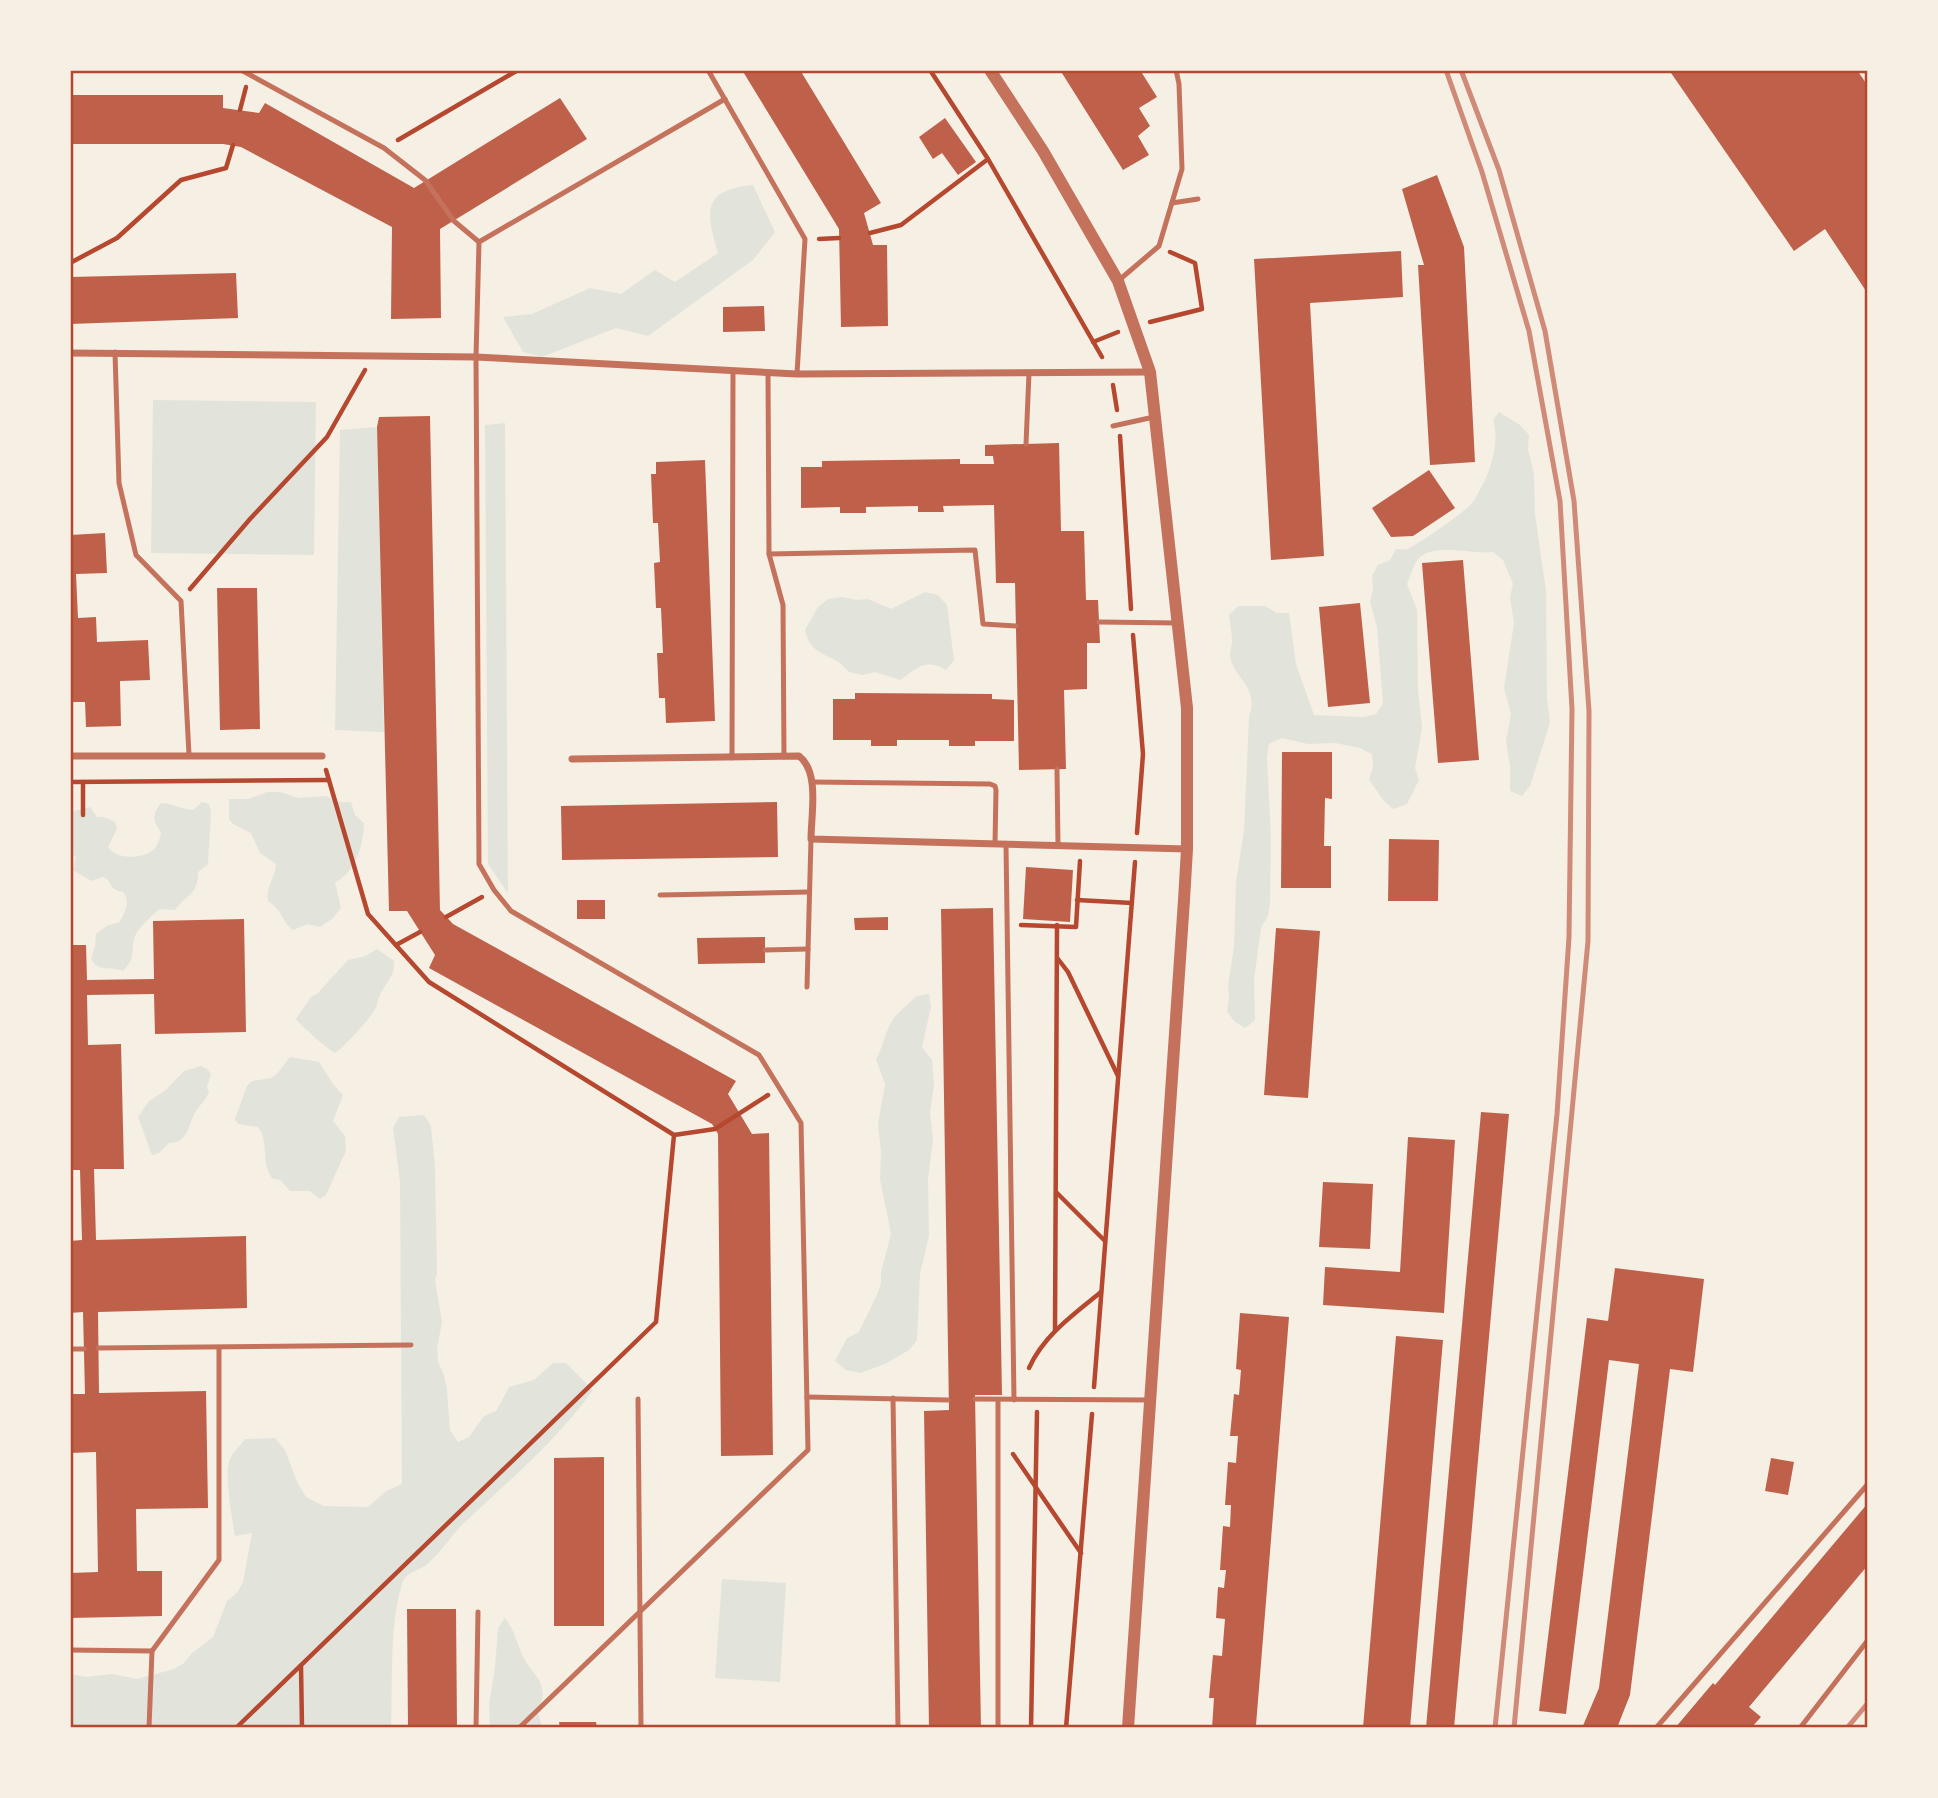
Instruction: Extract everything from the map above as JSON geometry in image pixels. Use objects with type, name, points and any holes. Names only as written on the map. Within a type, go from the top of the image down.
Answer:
[{"type":"street","points":[[990,70],[1043,151],[1118,281],[1150,372],[1187,708],[1187,849],[1128,1728]]},
{"type":"street","points":[[70,353],[477,357],[797,374],[1150,372]]},
{"type":"street","points":[[70,756],[322,756]]},
{"type":"street","points":[[572,759],[799,756],[807,762],[812,774],[811,839],[1187,849]]},
{"type":"lane","points":[[241,70],[384,148],[425,180],[453,221],[479,242]]},
{"type":"lane","points":[[708,70],[805,239],[797,374]]},
{"type":"lane","points":[[1118,281],[1159,247],[1182,169],[1179,84],[1176,70]]},
{"type":"lane","points":[[479,242],[725,99]]},
{"type":"lane","points":[[1172,202],[1198,199]]},
{"type":"lane","points":[[479,242],[479,864],[494,890],[511,911],[759,1055],[801,1123],[808,1450],[519,1728]]},
{"type":"lane","points":[[115,352],[120,483],[136,555],[181,601],[189,755]]},
{"type":"lane","points":[[966,363],[966,373]]},
{"type":"lane","points":[[732,758],[733,371]]},
{"type":"lane","points":[[768,372],[769,554],[783,605],[784,757]]},
{"type":"lane","points":[[1026,444],[1028,373]]},
{"type":"lane","points":[[1113,426],[1154,417]]},
{"type":"lane","points":[[769,554],[975,550],[984,624],[1016,626]]},
{"type":"lane","points":[[1099,622],[1178,623]]},
{"type":"lane","points":[[1057,769],[1058,846]]},
{"type":"lane","points":[[812,782],[990,784],[995,786],[996,790],[995,844]]},
{"type":"lane","points":[[807,987],[811,839]]},
{"type":"lane","points":[[1006,845],[1014,1400]]},
{"type":"lane","points":[[660,895],[809,892]]},
{"type":"lane","points":[[765,950],[808,949]]},
{"type":"lane","points":[[98,1348],[411,1345]]},
{"type":"lane","points":[[149,1728],[152,1651],[219,1560],[219,1348]]},
{"type":"lane","points":[[70,1349],[84,1349]]},
{"type":"lane","points":[[807,1397],[948,1400]]},
{"type":"lane","points":[[893,1398],[898,1728]]},
{"type":"lane","points":[[638,1399],[641,1728]]},
{"type":"lane","points":[[975,1399],[1150,1400]]},
{"type":"lane","points":[[998,1401],[998,1728]]},
{"type":"lane","points":[[1656,1728],[1868,1484]]},
{"type":"lane","points":[[476,1728],[478,1612]]},
{"type":"lane","points":[[1800,1728],[1868,1640]]},
{"type":"lane","points":[[70,1650],[152,1651]]},
{"type":"path","points":[[384,148],[518,70]]},
{"type":"path","points":[[930,70],[988,159],[1110,373],[1120,423],[1124,528],[1143,754],[1082,1555],[1066,1728]]},
{"type":"path","points":[[240,110],[249,75]]},
{"type":"path","points":[[70,263],[117,238],[181,180],[226,168],[233,145]]},
{"type":"path","points":[[870,233],[901,225],[988,159]]},
{"type":"path","points":[[805,239],[839,238]]},
{"type":"path","points":[[1093,342],[1134,326],[1202,309],[1195,263],[1159,247]]},
{"type":"path","points":[[181,601],[250,519],[327,437],[373,355]]},
{"type":"path","points":[[322,756],[368,914],[429,982],[674,1135],[715,1129],[780,1088]]},
{"type":"path","points":[[70,782],[329,780]]},
{"type":"path","points":[[83,782],[83,815]]},
{"type":"path","points":[[1007,925],[1076,927],[1080,846]]},
{"type":"path","points":[[446,917],[494,890]]},
{"type":"path","points":[[1077,901],[1132,903]]},
{"type":"path","points":[[1055,1330],[1057,925]]},
{"type":"path","points":[[396,945],[420,932]]},
{"type":"path","points":[[1057,959],[1068,972],[1119,1078]]},
{"type":"path","points":[[236,1728],[656,1322],[674,1135]]},
{"type":"path","points":[[1056,1192],[1106,1241]]},
{"type":"path","points":[[1014,1400],[1035,1353],[1055,1330],[1102,1291]]},
{"type":"path","points":[[1031,1728],[1037,1400]]},
{"type":"path","points":[[998,1433],[1082,1555]]},
{"type":"path","points":[[301,1665],[302,1728]]},
{"type":"shaded area","points":[[753,185],[775,232],[753,260],[648,336],[616,328],[542,357],[523,352],[503,317],[532,314],[590,288],[621,294],[655,270],[675,282],[718,253],[710,215],[716,198],[724,192]]},
{"type":"shaded area","points":[[153,400],[316,402],[314,555],[151,553]]},
{"type":"shaded area","points":[[1499,412],[1520,425],[1529,435],[1535,514],[1546,591],[1547,698],[1550,723],[1530,786],[1522,796],[1510,791],[1506,741],[1511,714],[1504,688],[1514,623],[1510,597],[1513,584],[1503,560],[1493,552],[1443,550],[1425,554],[1416,562],[1407,584],[1417,610],[1418,689],[1422,728],[1415,768],[1419,780],[1407,804],[1393,809],[1383,800],[1369,779],[1373,767],[1372,754],[1360,748],[1335,743],[1308,744],[1282,738],[1269,744],[1270,902],[1268,916],[1261,928],[1254,980],[1255,1020],[1245,1028],[1234,1021],[1227,1011],[1234,947],[1236,883],[1244,830],[1251,698],[1232,663],[1229,615],[1238,606],[1265,606],[1277,613],[1289,613],[1296,664],[1314,715],[1364,717],[1376,714],[1383,704],[1377,627],[1370,602],[1372,576],[1378,565],[1390,560],[1396,549],[1407,549],[1420,542],[1473,502],[1492,462],[1495,441],[1493,420]]},
{"type":"shaded area","points":[[505,423],[508,893],[488,864],[485,425]]},
{"type":"shaded area","points":[[377,427],[384,732],[335,730],[340,430]]},
{"type":"shaded area","points":[[925,592],[938,595],[947,605],[954,660],[946,670],[933,665],[922,666],[900,680],[875,672],[863,675],[849,672],[843,665],[818,651],[808,640],[805,630],[818,607],[828,599],[868,599],[891,609]]},
{"type":"shaded area","points":[[267,792],[280,792],[299,798],[326,796],[338,802],[351,802],[355,815],[364,823],[357,857],[348,872],[335,882],[341,908],[332,919],[320,927],[308,924],[293,930],[289,927],[268,901],[276,864],[260,853],[251,833],[229,819],[229,799],[248,799]]},
{"type":"shaded area","points":[[202,802],[209,804],[211,811],[208,864],[198,872],[194,890],[175,910],[160,909],[143,925],[136,934],[132,956],[123,971],[97,966],[91,958],[96,934],[107,926],[120,922],[127,899],[123,892],[114,889],[103,877],[91,881],[73,870],[76,857],[70,852],[70,812],[90,807],[97,817],[115,822],[117,829],[108,847],[116,854],[134,857],[150,852],[158,844],[161,832],[154,817],[161,803],[193,810]]},
{"type":"shaded area","points":[[377,949],[394,961],[391,976],[369,1017],[335,1053],[296,1019],[311,997],[317,994],[348,960],[366,956]]},
{"type":"shaded area","points":[[929,994],[931,1007],[922,1047],[932,1060],[934,1086],[930,1112],[933,1139],[928,1179],[929,1236],[920,1274],[917,1340],[909,1350],[885,1364],[860,1373],[846,1370],[835,1361],[847,1338],[859,1332],[876,1297],[891,1234],[880,1179],[878,1124],[885,1084],[876,1059],[894,1017],[916,996]]},
{"type":"shaded area","points":[[290,1057],[319,1062],[343,1095],[333,1121],[345,1136],[346,1151],[326,1195],[320,1199],[310,1191],[290,1191],[280,1180],[273,1179],[267,1167],[262,1133],[258,1127],[238,1124],[235,1119],[247,1086],[252,1081],[271,1078],[277,1074]]},
{"type":"shaded area","points":[[201,1066],[211,1074],[207,1087],[209,1093],[181,1140],[169,1143],[159,1153],[152,1155],[138,1117],[149,1101],[166,1090],[184,1071]]},
{"type":"shaded area","points":[[424,1115],[431,1126],[435,1166],[435,1280],[442,1322],[437,1348],[438,1362],[447,1390],[450,1430],[458,1442],[469,1437],[484,1416],[496,1411],[509,1387],[534,1380],[553,1363],[566,1363],[593,1390],[547,1445],[462,1525],[431,1561],[404,1580],[393,1636],[391,1728],[70,1728],[70,1674],[86,1677],[112,1674],[137,1679],[174,1669],[213,1637],[227,1601],[237,1593],[243,1582],[252,1533],[235,1536],[228,1488],[229,1462],[245,1439],[275,1438],[285,1450],[306,1497],[324,1506],[368,1507],[386,1491],[402,1484],[400,1182],[393,1128],[399,1117]]},
{"type":"shaded area","points":[[722,1579],[786,1583],[780,1682],[715,1678]]},
{"type":"shaded area","points":[[505,1618],[512,1628],[520,1651],[541,1685],[543,1697],[538,1712],[542,1728],[490,1728],[489,1705],[498,1628]]},
{"type":"building","points":[[742,70],[800,70],[881,203],[864,213],[873,245],[887,245],[888,326],[841,327],[839,229]]},
{"type":"building","points":[[1060,70],[1140,70],[1157,97],[1139,108],[1150,126],[1138,136],[1149,155],[1123,170]]},
{"type":"building","points":[[1669,70],[1857,70],[1868,86],[1868,294],[1825,229],[1794,251]]},
{"type":"building","points":[[70,95],[223,95],[223,108],[259,113],[265,103],[414,188],[560,98],[587,139],[440,229],[441,318],[391,319],[392,227],[241,147],[223,144],[70,144]]},
{"type":"building","points":[[945,118],[976,162],[958,175],[942,153],[933,159],[919,137]]},
{"type":"building","points":[[1437,175],[1464,247],[1475,462],[1430,465],[1418,265],[1424,265],[1402,189]]},
{"type":"building","points":[[1401,251],[1403,297],[1310,303],[1324,556],[1271,560],[1254,259]]},
{"type":"building","points":[[236,273],[238,318],[70,324],[70,277]]},
{"type":"building","points":[[764,306],[765,331],[723,332],[723,307]]},
{"type":"building","points":[[430,416],[440,910],[453,924],[736,1081],[728,1094],[752,1134],[769,1133],[773,1455],[721,1456],[718,1134],[712,1124],[429,968],[435,955],[407,911],[389,911],[377,427],[379,417]]},
{"type":"building","points":[[1059,443],[1061,531],[1084,531],[1086,600],[1098,600],[1100,643],[1087,643],[1087,689],[1064,690],[1066,769],[1019,770],[1015,583],[996,583],[994,505],[943,506],[944,512],[918,512],[918,506],[866,507],[866,513],[840,513],[840,507],[801,508],[801,467],[822,467],[822,461],[960,459],[960,464],[994,464],[993,456],[985,456],[985,445]]},
{"type":"building","points":[[705,460],[715,721],[666,723],[665,698],[659,698],[657,653],[663,653],[661,608],[656,608],[654,563],[660,562],[658,523],[653,523],[651,474],[656,474],[656,462]]},
{"type":"building","points":[[1429,470],[1455,508],[1413,536],[1391,537],[1372,508]]},
{"type":"building","points":[[105,533],[107,573],[76,574],[78,618],[96,617],[97,642],[148,640],[150,680],[120,681],[121,726],[86,727],[85,702],[70,702],[70,535]]},
{"type":"building","points":[[1463,560],[1479,760],[1438,763],[1422,563]]},
{"type":"building","points":[[217,588],[257,588],[260,729],[220,730]]},
{"type":"building","points":[[1360,603],[1370,703],[1328,707],[1319,607]]},
{"type":"building","points":[[855,693],[992,694],[992,699],[1014,700],[1014,741],[975,741],[975,746],[949,746],[949,740],[897,740],[897,746],[871,746],[871,740],[833,740],[833,699],[855,699]]},
{"type":"building","points":[[1282,752],[1332,752],[1332,799],[1325,798],[1324,846],[1331,846],[1331,888],[1281,888]]},
{"type":"building","points":[[777,802],[778,857],[562,860],[561,806]]},
{"type":"building","points":[[1389,839],[1439,840],[1438,901],[1388,901]]},
{"type":"building","points":[[1026,867],[1073,870],[1070,922],[1023,919]]},
{"type":"building","points":[[577,900],[605,900],[605,919],[577,919]]},
{"type":"building","points":[[993,908],[1002,1395],[975,1395],[981,1728],[929,1728],[924,1411],[949,1410],[941,909]]},
{"type":"building","points":[[888,917],[888,930],[855,930],[854,918]]},
{"type":"building","points":[[244,919],[246,1032],[155,1034],[154,994],[87,995],[88,1045],[121,1044],[124,1169],[94,1169],[96,1240],[246,1236],[247,1308],[98,1312],[99,1393],[206,1391],[208,1508],[136,1509],[137,1571],[162,1571],[162,1616],[70,1618],[70,1573],[98,1572],[96,1452],[70,1453],[70,1394],[85,1394],[83,1312],[70,1313],[70,1241],[82,1240],[80,1170],[70,1170],[70,945],[86,945],[87,980],[154,979],[153,921]]},
{"type":"building","points":[[1276,928],[1320,931],[1308,1098],[1264,1095]]},
{"type":"building","points":[[765,937],[765,963],[698,964],[697,938]]},
{"type":"building","points":[[1481,1112],[1509,1114],[1454,1728],[1426,1728]]},
{"type":"building","points":[[1408,1137],[1455,1140],[1444,1313],[1323,1305],[1325,1267],[1400,1272]]},
{"type":"building","points":[[1323,1182],[1373,1184],[1370,1249],[1319,1247]]},
{"type":"building","points":[[1615,1268],[1704,1279],[1693,1372],[1670,1369],[1630,1695],[1617,1728],[1582,1728],[1599,1688],[1639,1364],[1609,1360],[1566,1714],[1539,1711],[1587,1318],[1608,1321]]},
{"type":"building","points":[[1240,1313],[1289,1317],[1256,1725],[1262,1725],[1262,1728],[1212,1728],[1214,1698],[1209,1698],[1213,1655],[1222,1656],[1225,1619],[1216,1618],[1218,1587],[1224,1588],[1226,1570],[1220,1570],[1223,1526],[1230,1527],[1231,1505],[1225,1505],[1228,1462],[1236,1463],[1238,1436],[1230,1436],[1234,1394],[1239,1395],[1241,1370],[1236,1369]]},
{"type":"building","points":[[1396,1336],[1443,1340],[1410,1728],[1363,1728]]},
{"type":"building","points":[[604,1457],[604,1626],[554,1626],[554,1458]]},
{"type":"building","points":[[1771,1458],[1794,1462],[1788,1495],[1765,1491]]},
{"type":"building","points":[[1868,1503],[1868,1565],[1749,1707],[1761,1717],[1751,1728],[1675,1728],[1713,1683],[1715,1685]]},
{"type":"building","points":[[407,1609],[456,1609],[457,1728],[408,1728]]},
{"type":"building","points":[[559,1722],[596,1722],[597,1728],[560,1728]]},
{"type":"railway","points":[[1446,70],[1482,172],[1529,331],[1560,501],[1572,709],[1569,937],[1557,1114],[1495,1728]]},
{"type":"railway","points":[[1461,70],[1499,170],[1545,331],[1574,501],[1589,711],[1588,941],[1514,1728]]},
{"type":"railway","points":[[1847,1728],[1868,1703]]}]
